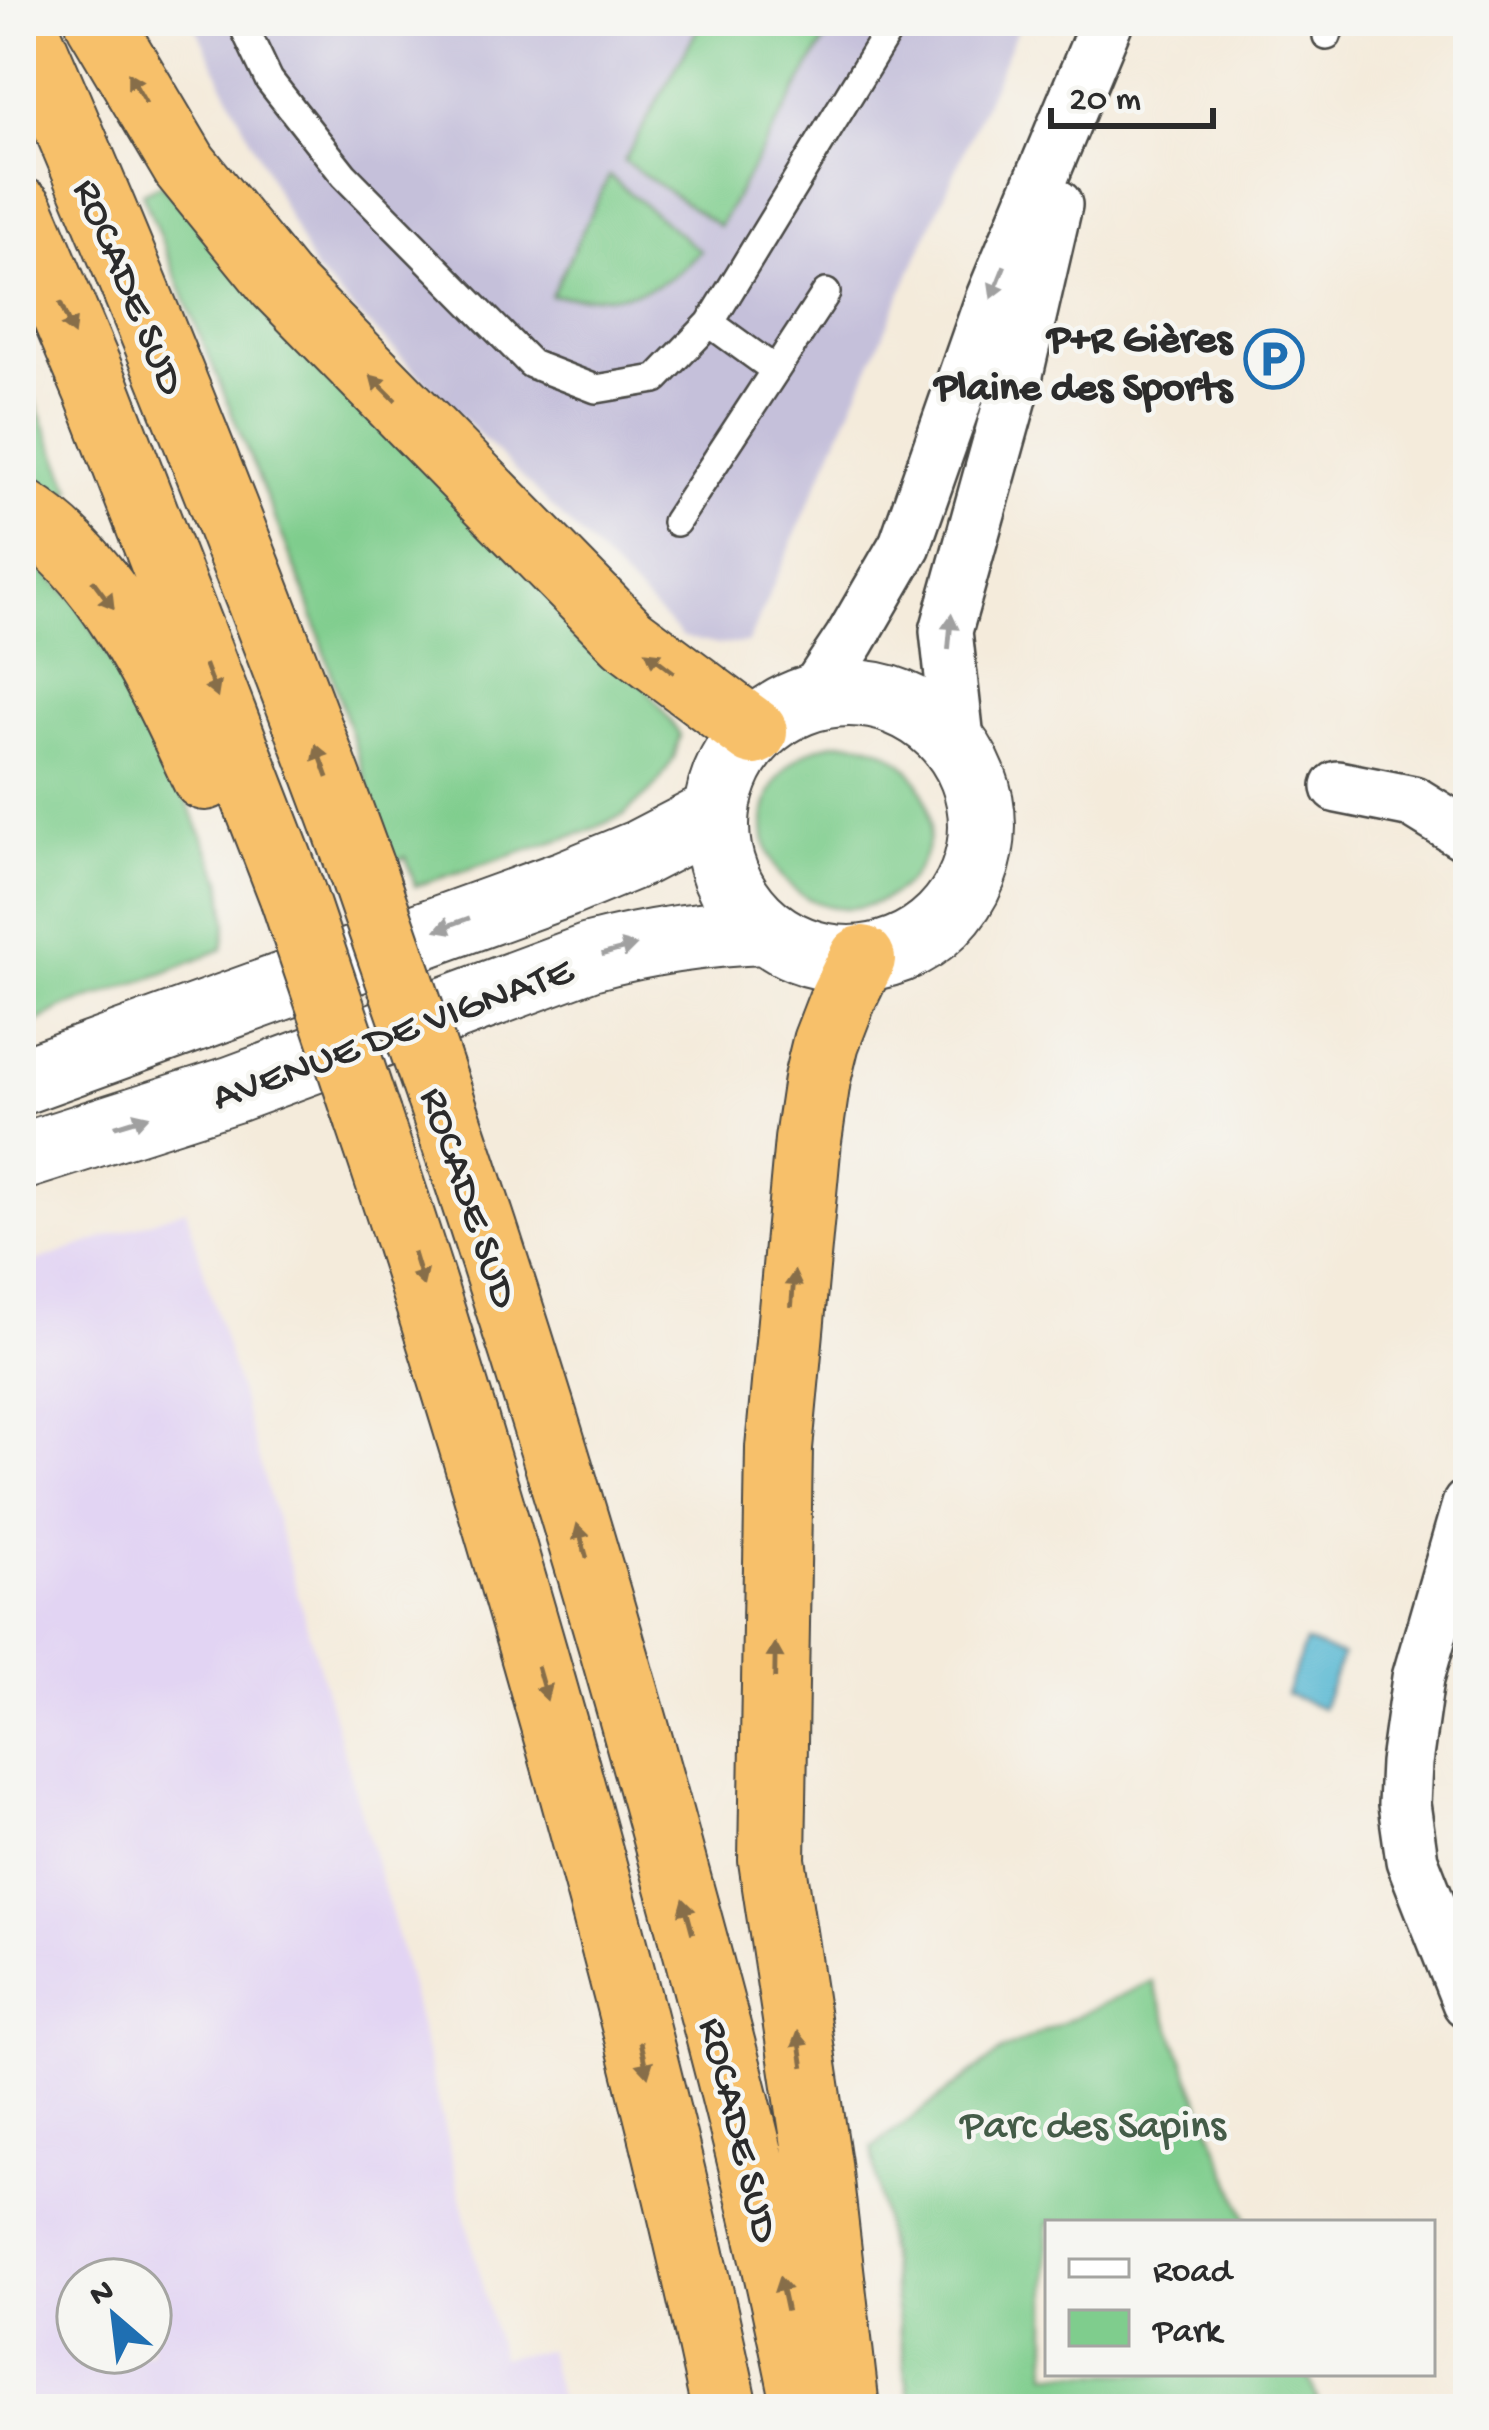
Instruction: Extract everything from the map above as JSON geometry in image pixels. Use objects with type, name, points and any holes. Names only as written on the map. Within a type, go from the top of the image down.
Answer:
[{"type":"highway","name":"ROCADE SUD","points":[[22,21],[178,392],[302,706],[439,1094],[549,1429],[706,1983],[782,2285],[806,2409]]},
{"type":"highway","points":[[99,21],[185,166],[280,284],[628,638],[754,732]]},
{"type":"highway","name":"ROCADE SUD","points":[[21,211],[97,390],[280,902],[392,1186],[562,1752],[632,2011],[725,2409]]},
{"type":"highway","points":[[21,512],[53,536],[85,570],[137,642],[280,902]]},
{"type":"highway","points":[[846,2409],[818,2164],[772,1860],[780,1427],[808,1140],[826,1042],[862,959]]},
{"type":"street","points":[[812,697],[905,544],[991,300],[1099,39]]},
{"type":"street","points":[[959,748],[946,632],[1014,387],[1099,39]]},
{"type":"street","points":[[878,694],[909,706],[937,724],[959,748],[975,778],[983,813],[981,848],[971,881],[953,911],[927,935],[896,951],[862,959],[832,959],[802,951],[766,931],[728,884],[717,850],[716,814],[728,769],[754,732],[781,710],[812,697],[878,694]]},
{"type":"street","points":[[1339,787],[1413,802],[1468,836]]},
{"type":"street","name":"AVENUE DE VIGNATE","points":[[21,1081],[565,884],[716,814]]},
{"type":"street","name":"AVENUE DE VIGNATE","points":[[21,1156],[234,1089],[590,957],[710,932],[766,931]]},
{"type":"street","points":[[1468,1505],[1418,1678],[1404,1804],[1412,1860],[1468,2002]]},
{"type":"lane","points":[[241,21],[269,80],[344,176],[532,364],[596,389],[656,379],[710,323],[894,21]]},
{"type":"lane","points":[[676,522],[826,292]]},
{"type":"lane","points":[[710,323],[775,370]]},
{"type":"shaded area","points":[[193,21],[1021,21],[748,643],[717,645],[682,637],[315,271]]},
{"type":"shaded area","points":[[186,1209],[400,1946],[500,2358],[547,2350],[561,2409],[21,2409],[21,1267]]},
{"type":"green space","points":[[702,21],[836,21],[719,226],[624,161]]},
{"type":"green space","points":[[609,176],[700,251],[650,288],[613,296],[551,296]]},
{"type":"green space","points":[[161,184],[646,687],[680,735],[674,758],[657,785],[624,815],[415,886],[406,857],[392,862],[307,597],[142,193]]},
{"type":"green space","points":[[21,369],[72,490],[65,496],[56,496],[21,476]]},
{"type":"green space","points":[[21,550],[75,600],[160,741],[222,880],[227,923],[223,949],[62,1008],[21,1032]]},
{"type":"green space","points":[[847,742],[879,748],[906,766],[924,793],[930,825],[924,857],[906,884],[879,902],[847,908],[815,902],[788,884],[770,857],[764,825],[770,793],[788,766],[815,748]]},
{"type":"green space","name":"Parc des Sapins","points":[[1152,1981],[1247,2220],[1045,2220],[1045,2376],[1308,2376],[1321,2409],[911,2409],[872,2148],[1002,2051]]},
{"type":"water","points":[[1305,1642],[1342,1656],[1322,1708],[1286,1694]]},
{"type":"place","name":"P+R Gières Plaine des Sports","points":[[1274,359]]}]
